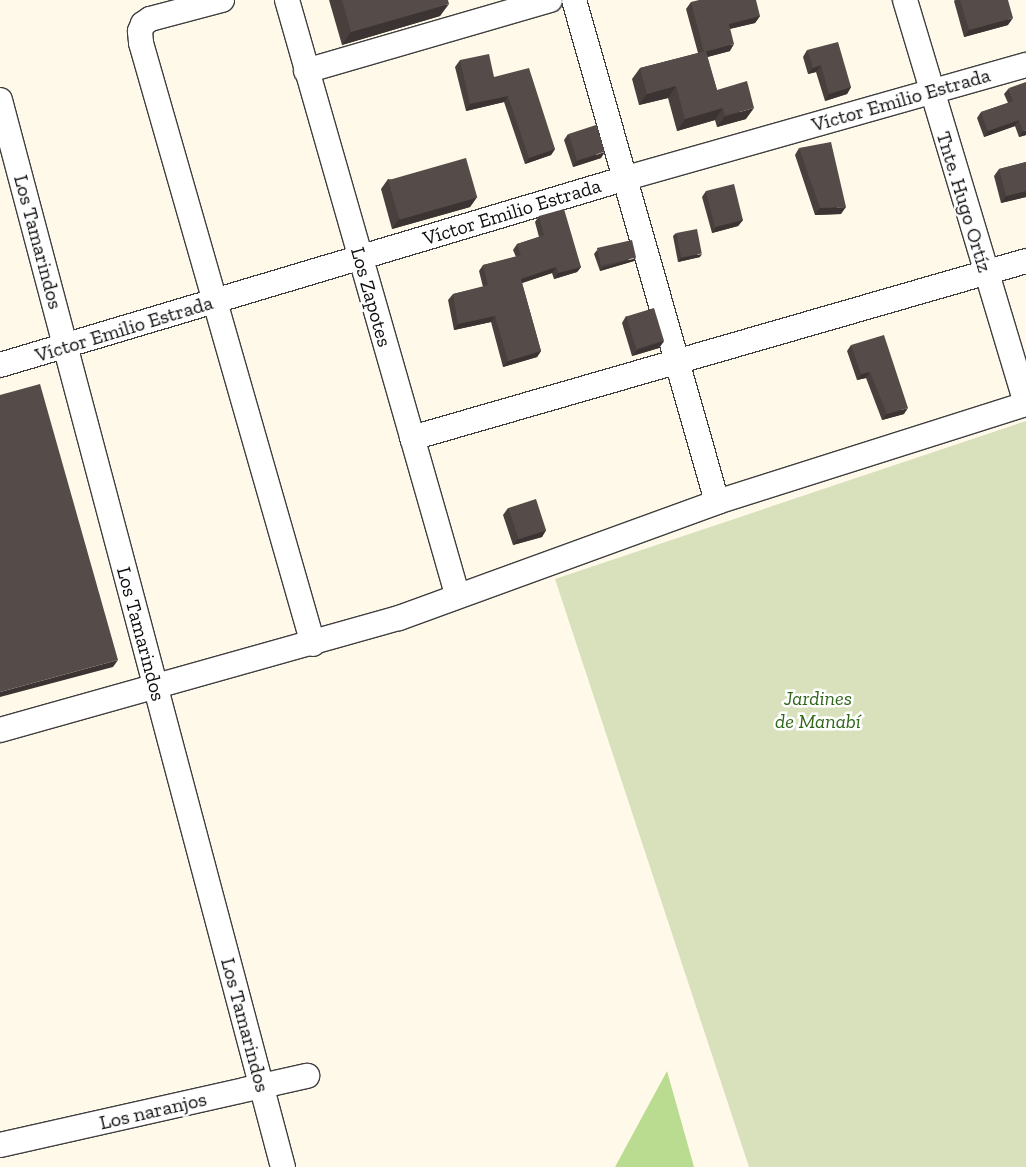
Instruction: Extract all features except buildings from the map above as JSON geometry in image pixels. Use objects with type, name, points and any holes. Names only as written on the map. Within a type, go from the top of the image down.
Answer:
[{"type":"street","points":[[222,0],[150,19],[142,24],[140,32],[313,644]]},
{"type":"street","name":"Los Zapotes","points":[[287,0],[359,258],[457,594]]},
{"type":"street","points":[[306,71],[550,0]]},
{"type":"street","points":[[574,0],[623,179],[717,502]]},
{"type":"street","name":"Tnte. Hugo Ortíz","points":[[904,0],[1026,404]]},
{"type":"street","name":"Víctor Emilio Estrada","points":[[0,365],[66,347],[623,179],[1026,65]]},
{"type":"street","name":"Los Tamarindos","points":[[0,100],[283,1167]]},
{"type":"street","points":[[412,438],[1026,261]]},
{"type":"street","points":[[0,730],[313,644],[399,618],[457,594],[717,502],[1026,404]]},
{"type":"street","name":"Los naranjos","points":[[0,1145],[306,1076]]},
{"type":"green space","name":"Jardines de Manabí","points":[[1026,421],[1026,1167],[749,1167],[555,579]]},
{"type":"green space","points":[[667,1071],[694,1167],[615,1167]]}]
